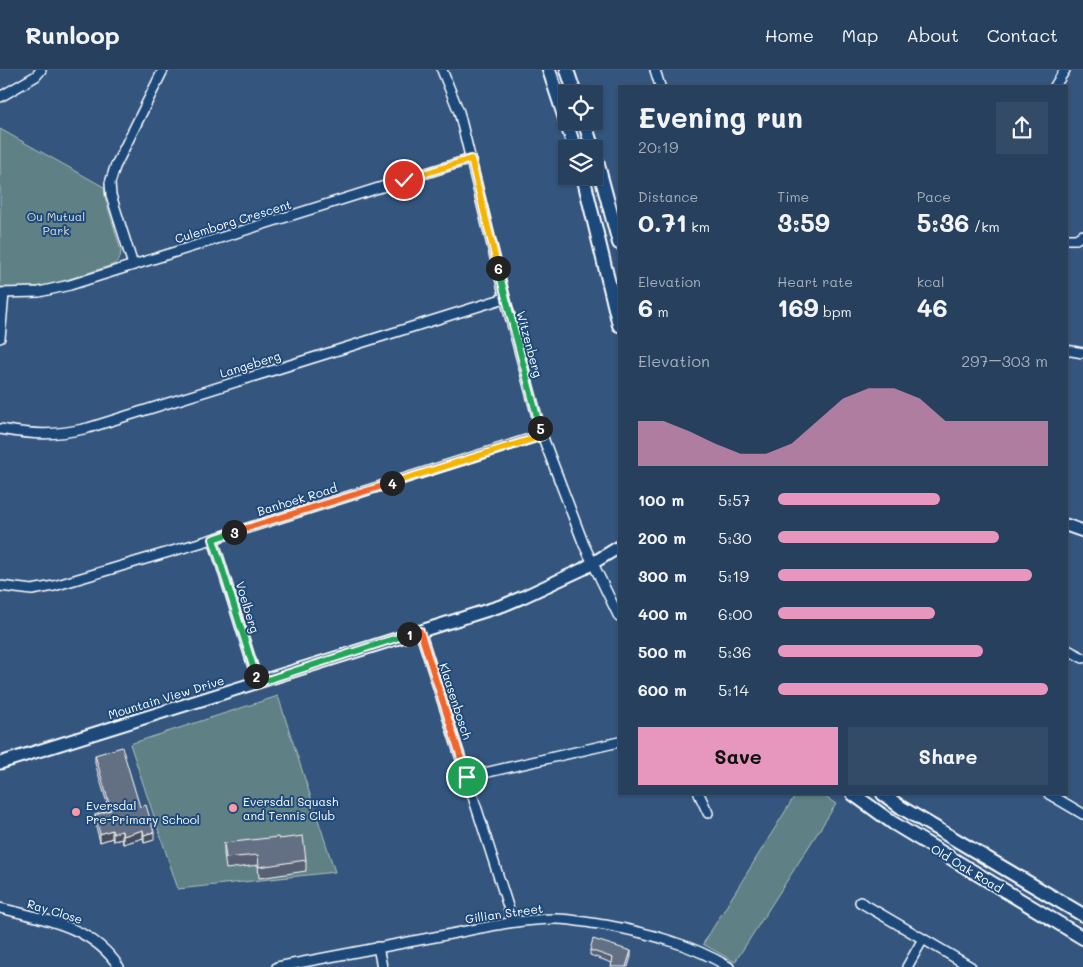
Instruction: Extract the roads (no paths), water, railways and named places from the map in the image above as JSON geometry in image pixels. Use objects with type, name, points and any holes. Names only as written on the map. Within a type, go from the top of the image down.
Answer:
[{"type":"main road","points":[[549,70],[571,140]]},
{"type":"main road","points":[[567,70],[572,85]]},
{"type":"main road","points":[[603,183],[618,239]]},
{"type":"main road","points":[[585,185],[618,321]]},
{"type":"main road","name":"Old Oak Road","points":[[854,795],[893,823],[1083,938]]},
{"type":"main road","name":"Old Oak Road","points":[[884,795],[902,808],[1083,915]]},
{"type":"street","points":[[0,97],[36,76],[42,70]]},
{"type":"street","points":[[133,265],[110,195],[110,183],[115,167],[163,70]]},
{"type":"street","name":"Witzenberg","points":[[442,70],[459,112],[505,298],[542,436],[581,538],[618,615]]},
{"type":"street","points":[[655,70],[660,85]]},
{"type":"street","points":[[1056,85],[1065,70]]},
{"type":"street","name":"Culemborg Crescent","points":[[2,293],[28,293],[55,289],[471,159]]},
{"type":"street","points":[[1068,239],[1076,239],[1083,234]]},
{"type":"street","points":[[0,338],[2,293]]},
{"type":"street","name":"Langeberg","points":[[0,428],[34,435],[64,433],[88,428],[505,298]]},
{"type":"street","points":[[1068,350],[1083,353]]},
{"type":"street","name":"Banhoek Road","points":[[0,586],[32,590],[54,586],[213,539],[542,436]]},
{"type":"street","points":[[1068,525],[1083,531]]},
{"type":"street","name":"Voelberg","points":[[213,539],[258,683]]},
{"type":"street","name":"Mountain View Drive","points":[[0,763],[258,683],[524,597],[593,563],[618,548]]},
{"type":"street","name":"Klaasenbosch","points":[[420,631],[513,922]]},
{"type":"street","points":[[1068,650],[1083,658]]},
{"type":"street","points":[[467,777],[618,742]]},
{"type":"street","points":[[699,795],[708,813]]},
{"type":"street","points":[[1051,795],[1083,814]]},
{"type":"street","points":[[860,902],[972,967]]},
{"type":"street","name":"Ray Close","points":[[0,908],[78,930],[103,948],[119,967]]},
{"type":"street","name":"Gillian Street","points":[[277,967],[513,922],[576,920],[624,929],[685,945],[715,958],[729,967]]},
{"type":"street","points":[[907,967],[923,939]]},
{"type":"street","points":[[378,947],[382,967]]},
{"type":"place","name":"Eversdal Squash and Tennis Club","points":[[233,808]]},
{"type":"place","name":"Eversdal Pre-Primary School","points":[[76,812]]},
{"type":"park label","name":"Ou Mutual Park","points":[[56,223]]}]
